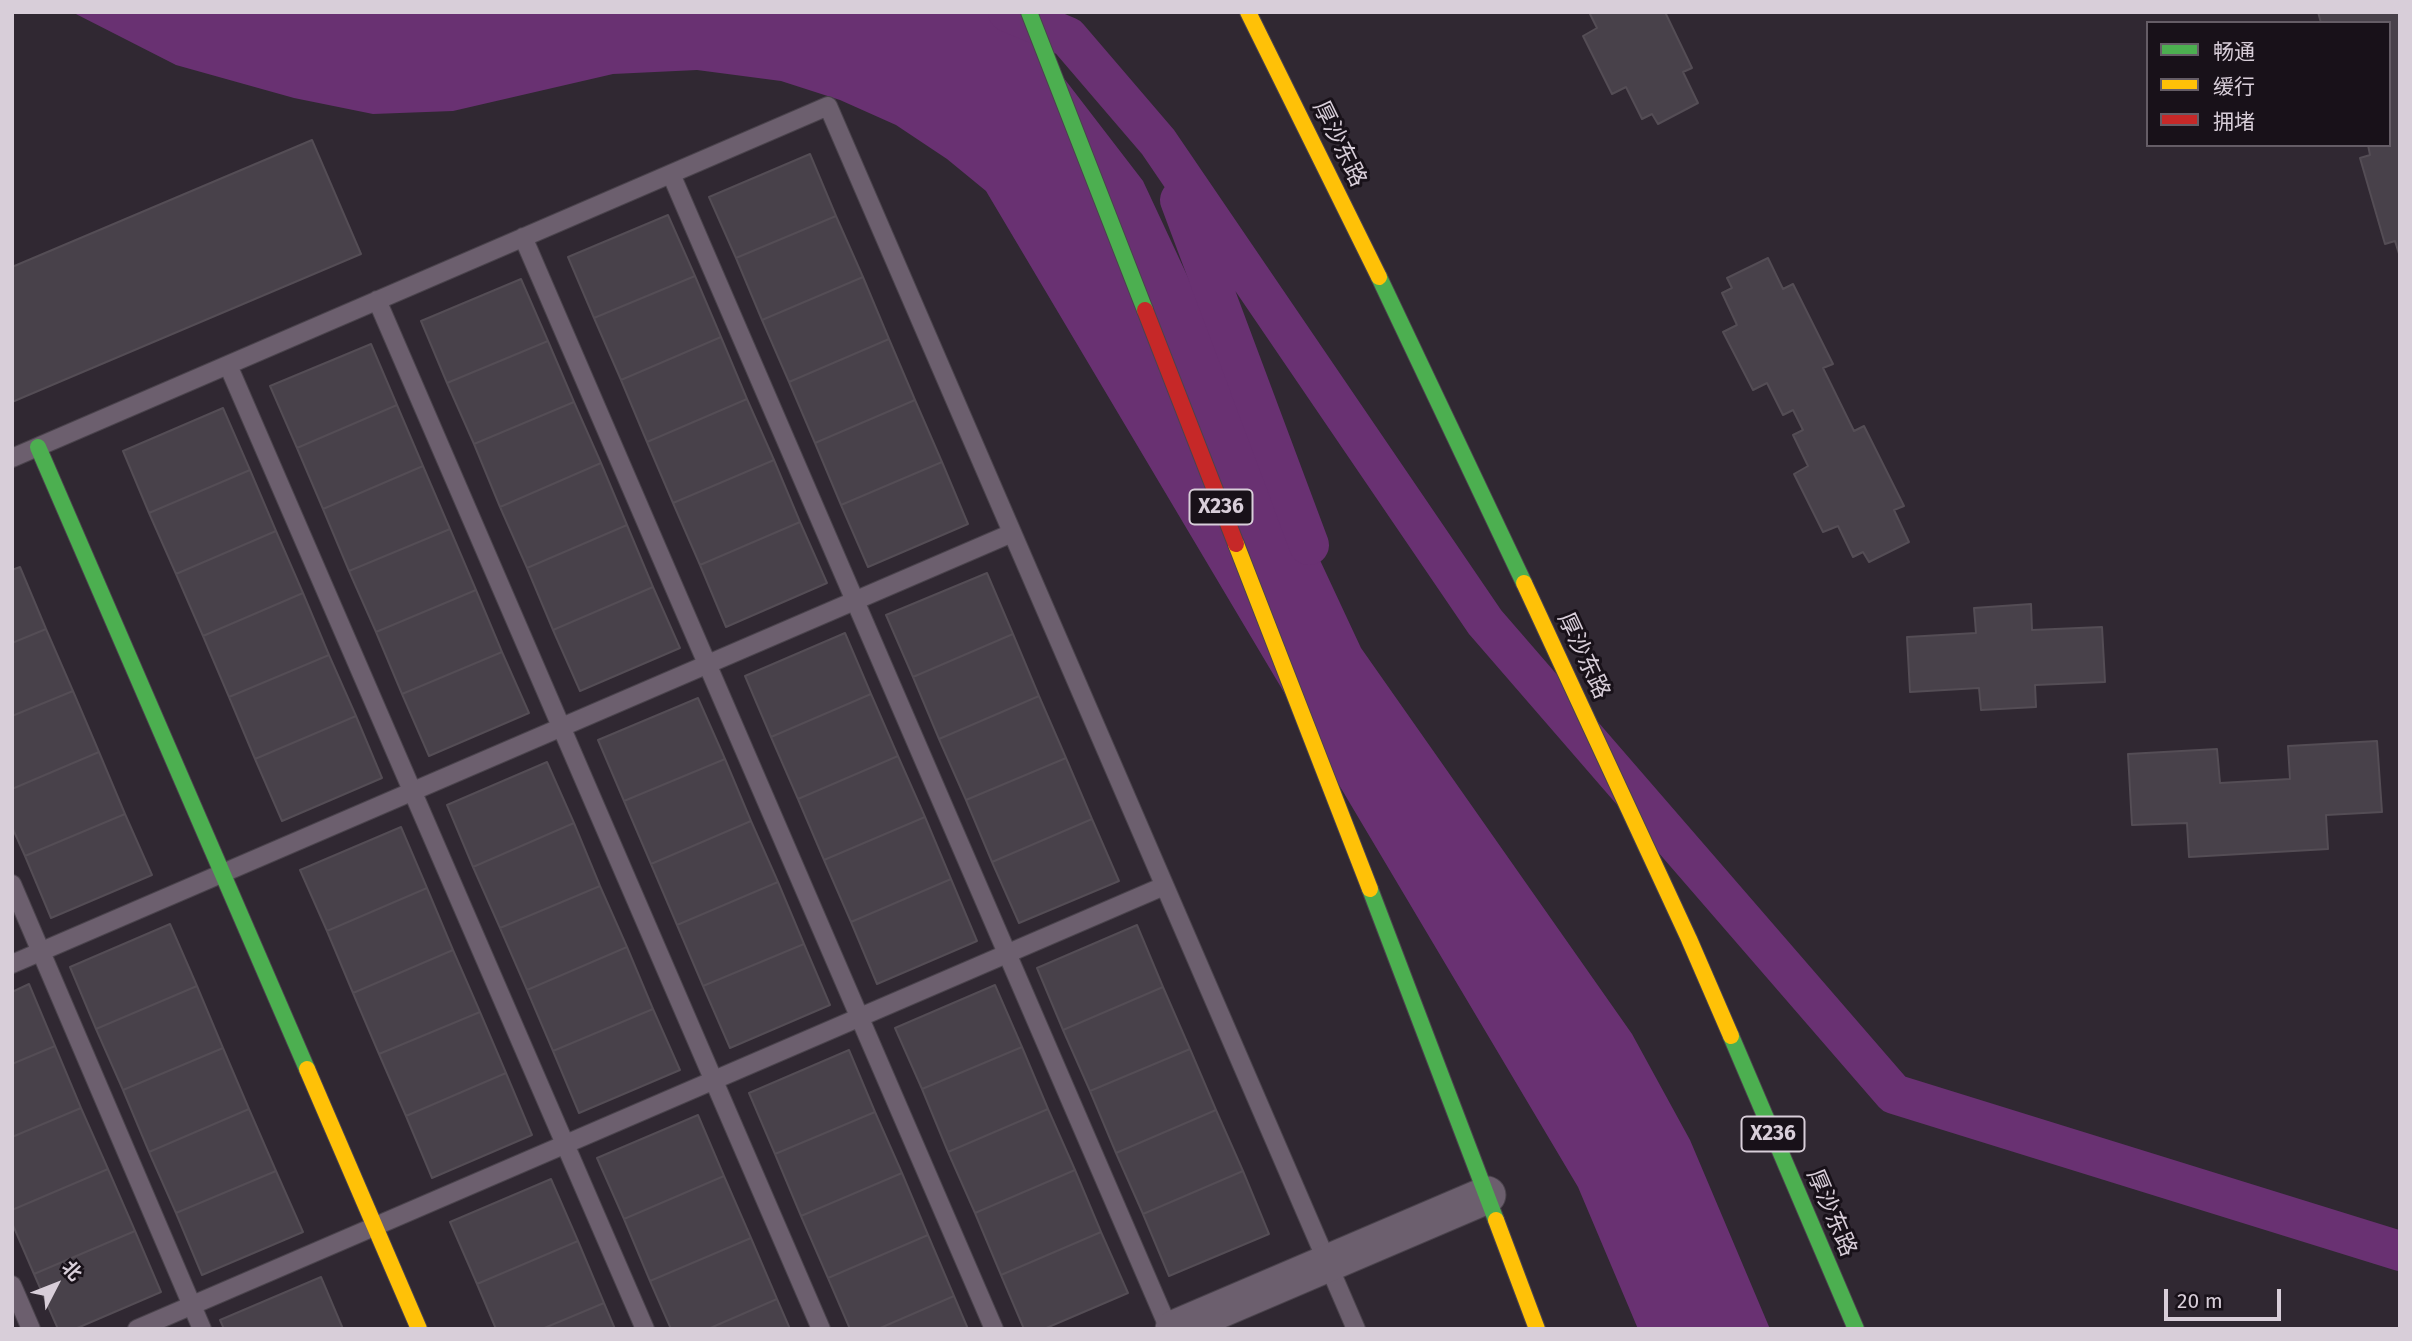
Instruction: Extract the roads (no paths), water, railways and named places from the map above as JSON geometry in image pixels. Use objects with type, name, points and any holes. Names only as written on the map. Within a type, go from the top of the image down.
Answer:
[{"type":"main road","name":"X236","points":[[1028,12],[1414,1002],[1537,1329]]},
{"type":"main road","name":"厚沙东路","points":[[1248,12],[1385,289],[1689,939],[1856,1329]]},
{"type":"main road","points":[[38,447],[419,1329]]},
{"type":"street","points":[[1171,1329],[1487,1195]]},
{"type":"lane","points":[[12,457],[828,106],[1356,1329]]},
{"type":"lane","points":[[671,174],[1171,1329]]},
{"type":"lane","points":[[523,237],[994,1329]]},
{"type":"lane","points":[[377,300],[821,1329]]},
{"type":"lane","points":[[228,365],[645,1329]]},
{"type":"lane","points":[[12,964],[1012,533]]},
{"type":"lane","points":[[12,884],[202,1329]]},
{"type":"lane","points":[[137,1329],[1164,886]]},
{"type":"lane","points":[[12,1284],[31,1329]]},
{"type":"waterway","points":[[1008,12],[1068,37],[1158,142],[1485,622],[1894,1094],[2400,1251]]},
{"type":"waterway","points":[[1180,200],[1309,545]]}]
